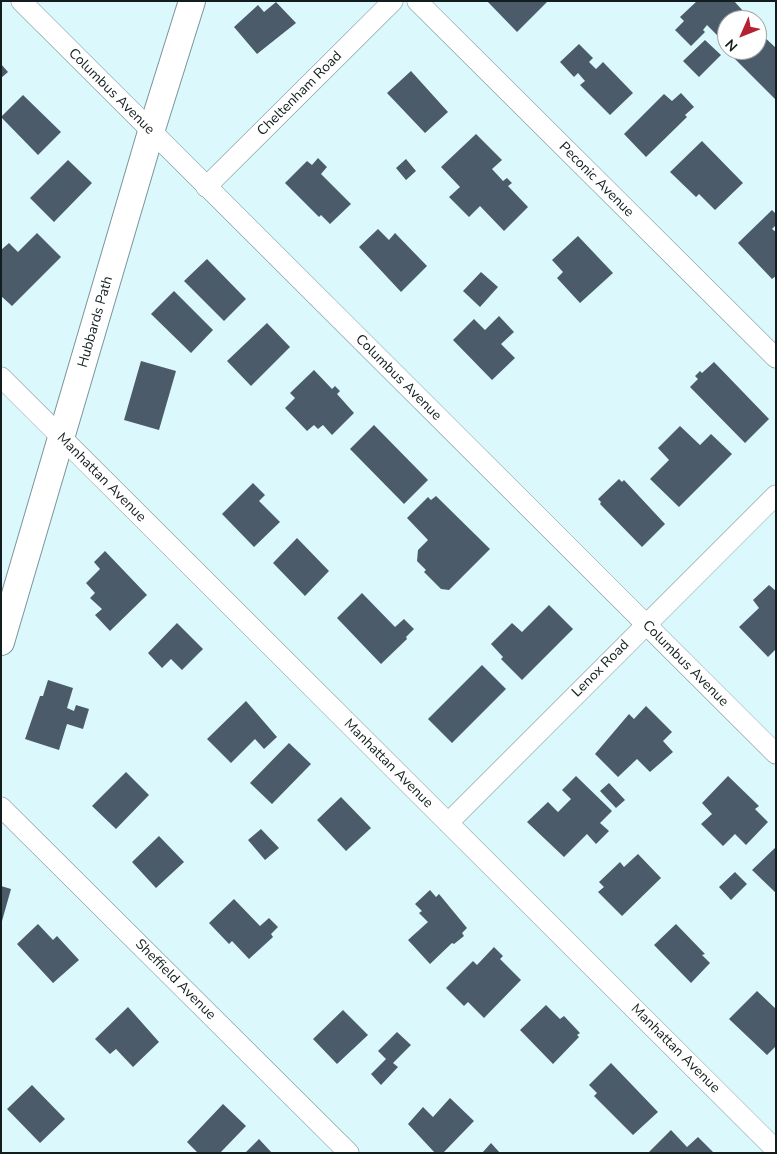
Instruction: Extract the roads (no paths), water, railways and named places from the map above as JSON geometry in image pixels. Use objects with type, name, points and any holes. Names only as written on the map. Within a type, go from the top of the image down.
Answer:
[{"type":"street","name":"Columbus Avenue","points":[[21,1],[776,754]]},
{"type":"street","name":"Hubbards Path","points":[[1,642],[63,438],[151,132],[192,1]]},
{"type":"street","name":"Cheltenham Road","points":[[206,187],[393,1]]},
{"type":"street","name":"Peconic Avenue","points":[[417,1],[776,358]]},
{"type":"street","name":"Manhattan Avenue","points":[[1,377],[776,1150]]},
{"type":"street","name":"Lenox Road","points":[[448,823],[776,496]]},
{"type":"street","name":"Sheffield Avenue","points":[[1,807],[349,1153]]}]
